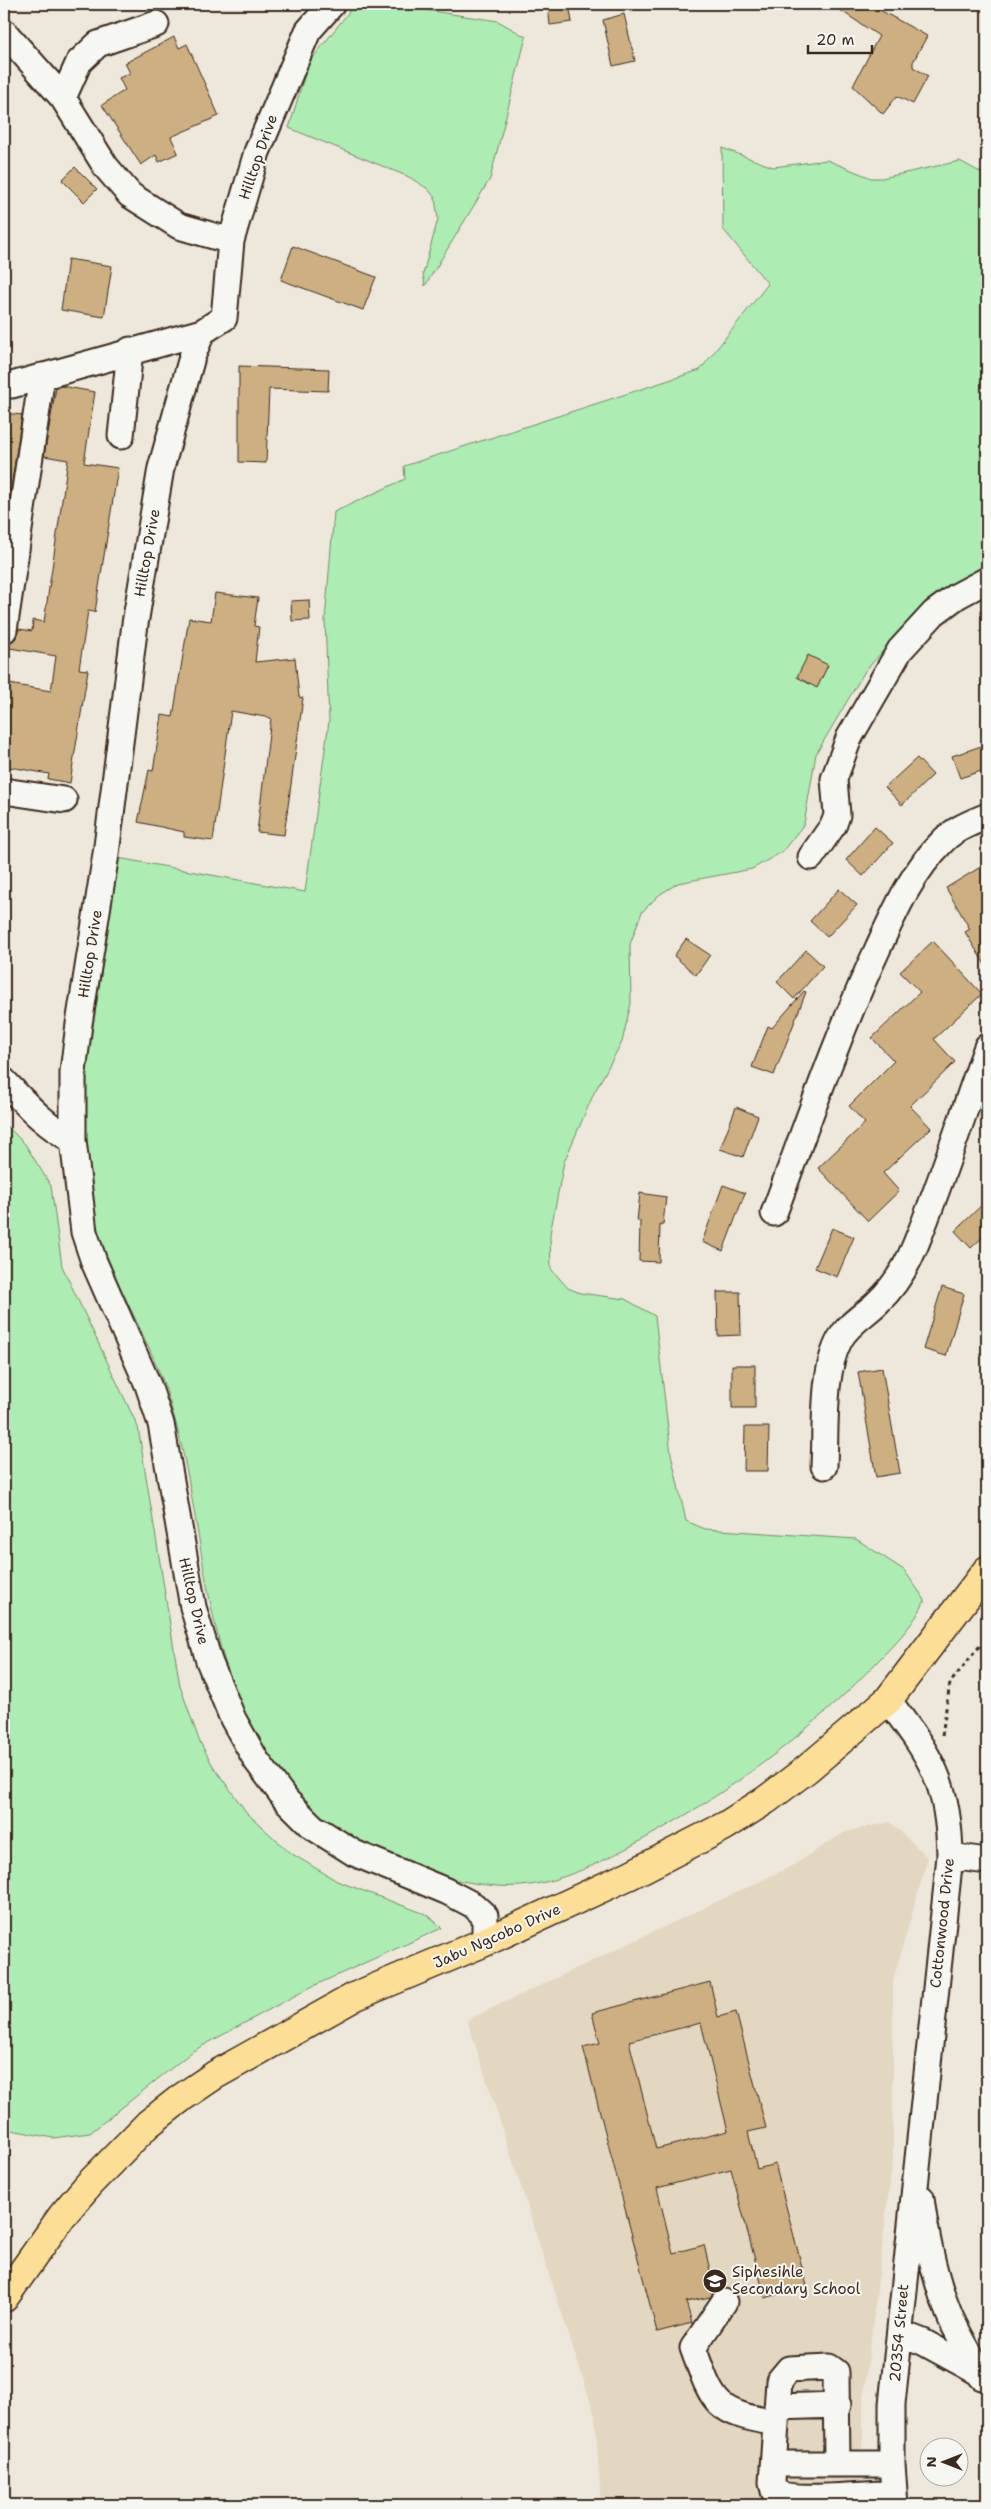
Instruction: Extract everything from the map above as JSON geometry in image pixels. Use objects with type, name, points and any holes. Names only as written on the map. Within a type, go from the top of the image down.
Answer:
[{"type":"main road","name":"Jabu Ngcobo Drive","points":[[4,2298],[62,2216],[89,2184],[148,2124],[181,2098],[215,2076],[356,1996],[484,1942],[630,1875],[725,1826],[766,1800],[807,1770],[888,1700],[987,1570]]},
{"type":"street","name":"Hilltop Drive","points":[[332,4],[308,31],[299,48],[257,152],[231,241],[224,318],[202,332],[192,356],[161,468],[135,624],[106,854],[78,1033],[73,1072],[73,1140],[84,1232],[94,1262],[148,1386],[161,1424],[193,1607],[209,1661],[233,1719],[256,1760],[286,1800],[313,1827],[354,1853],[446,1891],[474,1905],[485,1916],[484,1942]]},
{"type":"street","points":[[63,98],[79,62],[98,44],[156,24]]},
{"type":"street","points":[[4,32],[63,98],[106,167],[130,195],[179,226],[231,241]]},
{"type":"street","points":[[12,385],[130,350],[202,332]]},
{"type":"street","points":[[121,436],[130,350]]},
{"type":"street","points":[[4,630],[42,376]]},
{"type":"street","points":[[811,857],[834,824],[837,815],[834,779],[846,745],[900,650],[934,613],[957,596],[987,580]]},
{"type":"street","points":[[4,791],[64,800]]},
{"type":"street","points":[[774,1213],[837,1040],[902,897],[926,860],[943,840],[961,827],[987,816]]},
{"type":"street","points":[[824,1466],[828,1387],[833,1356],[840,1338],[855,1320],[877,1303],[899,1279],[915,1246],[987,1047]]},
{"type":"street","points":[[4,1081],[49,1126],[73,1140]]},
{"type":"street","name":"Cottonwood Drive","points":[[888,1700],[929,1758],[946,1800],[950,1826],[950,1856],[916,2161]]},
{"type":"street","points":[[950,1856],[987,1861]]},
{"type":"street","points":[[916,2161],[926,2232],[942,2297],[982,2377]]},
{"type":"street","name":"20354 Street","points":[[894,2499],[892,2404],[916,2161]]},
{"type":"street","points":[[724,2302],[694,2348],[707,2387],[721,2406],[736,2415],[777,2415],[838,2405]]},
{"type":"street","points":[[900,2333],[924,2342],[982,2377]]},
{"type":"street","points":[[837,2464],[838,2380],[836,2372],[829,2366],[796,2367],[785,2371],[779,2381],[772,2486],[774,2491],[779,2495],[894,2499]]},
{"type":"street","points":[[774,2464],[892,2464]]},
{"type":"path","points":[[929,1758],[941,1742],[950,1683],[987,1637]]},
{"type":"shaded area","name":"Siphesihle Secondary School","points":[[890,1822],[928,1858],[893,1981],[893,2159],[863,2403],[863,2505],[601,2505],[595,2416],[467,2020],[790,1867],[845,1832]]},
{"type":"green space","points":[[355,4],[385,4],[498,21],[526,37],[490,179],[425,286],[423,274],[438,219],[435,198],[428,189],[409,177],[289,128],[308,64]]},
{"type":"green space","points":[[722,148],[773,167],[827,160],[871,178],[882,178],[960,161],[987,176],[987,563],[927,602],[865,671],[816,754],[804,824],[782,852],[752,869],[678,883],[659,895],[642,912],[630,944],[631,1003],[622,1042],[594,1093],[564,1162],[550,1234],[551,1269],[568,1288],[580,1293],[625,1299],[655,1316],[671,1454],[686,1521],[705,1529],[856,1539],[904,1570],[925,1600],[916,1617],[898,1640],[854,1685],[804,1731],[778,1752],[694,1810],[617,1854],[583,1870],[530,1885],[500,1886],[481,1884],[452,1879],[417,1869],[383,1856],[352,1839],[323,1818],[297,1793],[274,1766],[255,1736],[239,1703],[226,1667],[216,1630],[189,1480],[171,1406],[150,1349],[111,1266],[100,1238],[92,1208],[87,1178],[83,1123],[85,1072],[118,858],[305,892],[329,721],[325,620],[334,512],[405,479],[404,466],[700,370],[768,284],[723,229]]},
{"type":"green space","points":[[4,1123],[25,1144],[51,1186],[62,1266],[138,1427],[180,1686],[199,1740],[213,1766],[247,1813],[289,1852],[337,1881],[428,1915],[442,1928],[311,1987],[193,2051],[90,2133],[53,2138],[6,2129],[4,2127]]},
{"type":"building","points":[[569,4],[572,22],[550,25],[548,7]]},
{"type":"building","points":[[831,4],[869,4],[927,36],[913,62],[913,67],[928,76],[913,104],[897,96],[883,114],[853,86],[879,36]]},
{"type":"building","points":[[624,14],[635,61],[613,66],[603,20]]},
{"type":"building","points":[[174,37],[179,48],[187,44],[219,116],[171,137],[178,153],[159,162],[156,155],[141,165],[102,105],[125,90],[119,78],[130,73],[125,63]]},
{"type":"building","points":[[75,167],[97,189],[84,202],[62,180]]},
{"type":"building","points":[[293,246],[376,277],[363,310],[281,280]]},
{"type":"building","points":[[68,259],[112,266],[104,317],[61,310]]},
{"type":"building","points":[[239,366],[329,369],[328,391],[269,389],[266,463],[239,462]]},
{"type":"building","points":[[61,386],[95,392],[84,463],[118,468],[95,612],[88,611],[79,669],[88,670],[70,783],[48,779],[49,774],[4,766],[4,718],[9,684],[51,691],[56,656],[4,647],[4,644],[15,639],[19,629],[32,631],[33,620],[44,622],[68,460],[44,456],[56,388]]},
{"type":"building","points":[[4,413],[22,415],[6,523],[4,523]]},
{"type":"building","points":[[215,593],[258,598],[254,626],[259,627],[255,662],[295,658],[299,697],[303,698],[284,835],[257,832],[271,718],[231,711],[213,841],[184,837],[184,832],[138,822],[149,770],[153,771],[162,715],[173,717],[189,618],[211,621]]},
{"type":"building","points":[[309,600],[310,620],[292,621],[291,601]]},
{"type":"building","points":[[808,655],[828,665],[817,688],[797,677]]},
{"type":"building","points":[[987,744],[987,769],[960,778],[952,756]]},
{"type":"building","points":[[917,758],[933,775],[902,805],[885,787]]},
{"type":"building","points":[[875,827],[893,843],[863,876],[846,860]]},
{"type":"building","points":[[987,863],[987,968],[965,932],[970,929],[946,888]]},
{"type":"building","points":[[839,889],[857,905],[827,937],[810,921]]},
{"type":"building","points":[[686,939],[710,955],[696,975],[674,956]]},
{"type":"building","points":[[933,941],[982,994],[934,1039],[955,1062],[910,1106],[931,1128],[883,1173],[899,1191],[868,1221],[818,1168],[865,1123],[849,1106],[894,1061],[872,1038],[920,992],[900,972]]},
{"type":"building","points":[[806,950],[823,966],[794,999],[777,982]]},
{"type":"building","points":[[804,991],[806,992],[774,1075],[752,1067],[768,1026],[772,1028]]},
{"type":"building","points":[[736,1107],[758,1116],[743,1157],[720,1149]]},
{"type":"building","points":[[723,1185],[745,1193],[723,1251],[702,1242]]},
{"type":"building","points":[[640,1193],[666,1197],[663,1224],[660,1224],[659,1262],[639,1261],[640,1221],[637,1221]]},
{"type":"building","points":[[987,1200],[987,1233],[971,1248],[955,1231]]},
{"type":"building","points":[[832,1228],[854,1237],[837,1277],[815,1268]]},
{"type":"building","points":[[942,1287],[964,1294],[946,1356],[923,1349]]},
{"type":"building","points":[[717,1292],[740,1292],[741,1335],[718,1336]]},
{"type":"building","points":[[732,1365],[755,1365],[755,1408],[732,1408]]},
{"type":"building","points":[[882,1368],[900,1473],[876,1477],[858,1372]]},
{"type":"building","points":[[745,1427],[769,1427],[768,1471],[744,1471]]},
{"type":"building","points":[[710,1982],[718,2017],[736,2012],[766,2128],[748,2132],[757,2169],[775,2164],[807,2286],[765,2298],[731,2169],[657,2188],[673,2253],[704,2245],[715,2291],[710,2297],[686,2302],[692,2323],[657,2332],[583,2047],[600,2043],[592,2013]],"holes":[[[701,2023],[728,2131],[656,2149],[629,2041]]]},
{"type":"place","name":"Siphesihle Secondary School","points":[[715,2281]]}]
